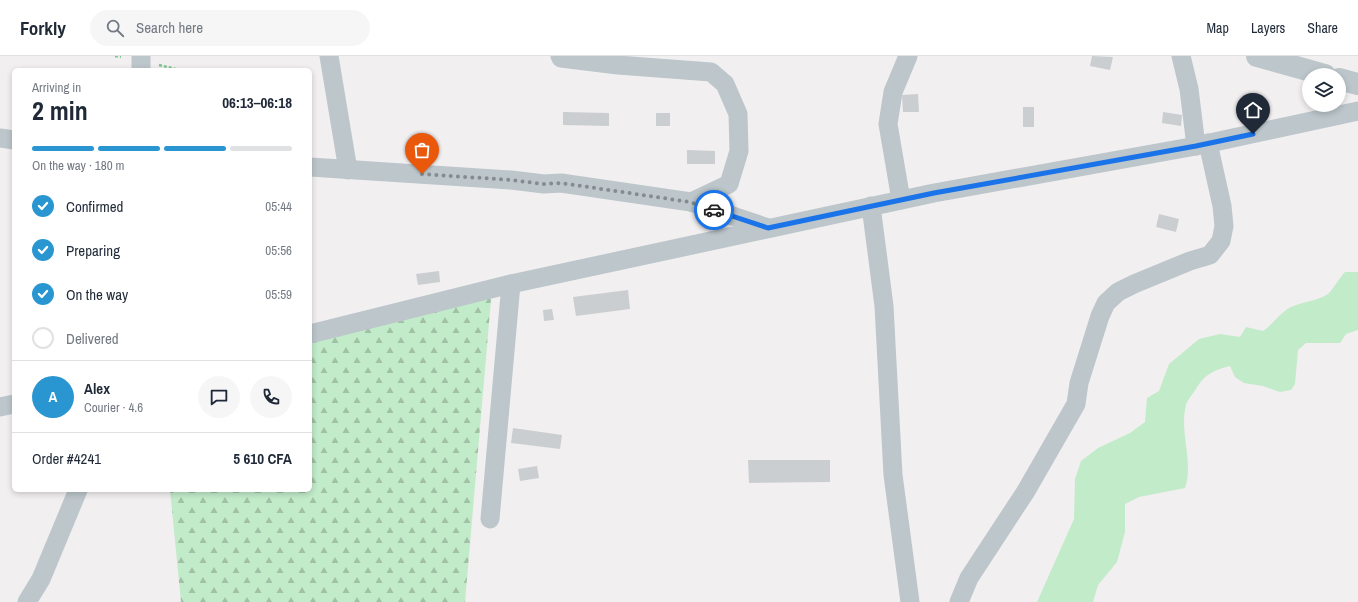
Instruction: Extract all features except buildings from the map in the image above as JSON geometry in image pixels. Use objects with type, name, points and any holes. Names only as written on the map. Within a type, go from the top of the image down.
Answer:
[{"type":"street","points":[[141,68],[142,56]]},
{"type":"street","points":[[329,56],[348,170]]},
{"type":"street","points":[[560,56],[561,58],[618,65],[711,72],[725,84],[738,114],[739,151],[729,184],[690,202]]},
{"type":"street","points":[[901,200],[888,124],[893,92],[908,56]]},
{"type":"street","points":[[959,602],[969,578],[1026,492],[1076,404],[1080,383],[1100,316],[1106,304],[1118,292],[1134,284],[1190,261],[1210,255],[1221,241],[1224,226],[1222,206],[1202,145],[1181,56]]},
{"type":"street","points":[[1257,56],[1302,69]]},
{"type":"street","points":[[1346,81],[1358,84]]},
{"type":"street","points":[[312,334],[511,284],[871,206],[1202,145],[1358,111]]},
{"type":"street","points":[[0,138],[12,140]]},
{"type":"street","points":[[312,167],[511,180],[544,184],[561,183],[690,202],[768,228]]},
{"type":"street","points":[[871,206],[884,306],[893,475],[910,602]]},
{"type":"street","points":[[490,519],[511,284]]},
{"type":"street","points":[[0,407],[12,404]]},
{"type":"street","points":[[27,602],[41,579],[77,492]]},
{"type":"green space","points":[[1345,272],[1358,272],[1358,330],[1346,334],[1340,343],[1306,343],[1298,350],[1295,384],[1291,390],[1280,392],[1263,386],[1244,383],[1235,377],[1230,366],[1209,374],[1201,381],[1186,405],[1184,426],[1188,468],[1185,488],[1139,497],[1125,504],[1125,532],[1117,562],[1098,585],[1093,602],[1037,602],[1074,519],[1075,479],[1081,461],[1098,448],[1130,433],[1145,422],[1147,398],[1159,391],[1169,364],[1199,339],[1220,334],[1240,337],[1246,327],[1263,331],[1290,307],[1318,299],[1328,294]]},
{"type":"green space","points":[[492,288],[465,602],[181,602],[170,492],[312,492],[312,331]]},
{"type":"way so far","points":[[422,174],[511,180],[544,184],[561,183],[690,202],[714,210]]},
{"type":"route","points":[[714,210],[768,228],[934,193],[1196,146],[1253,134]]}]
